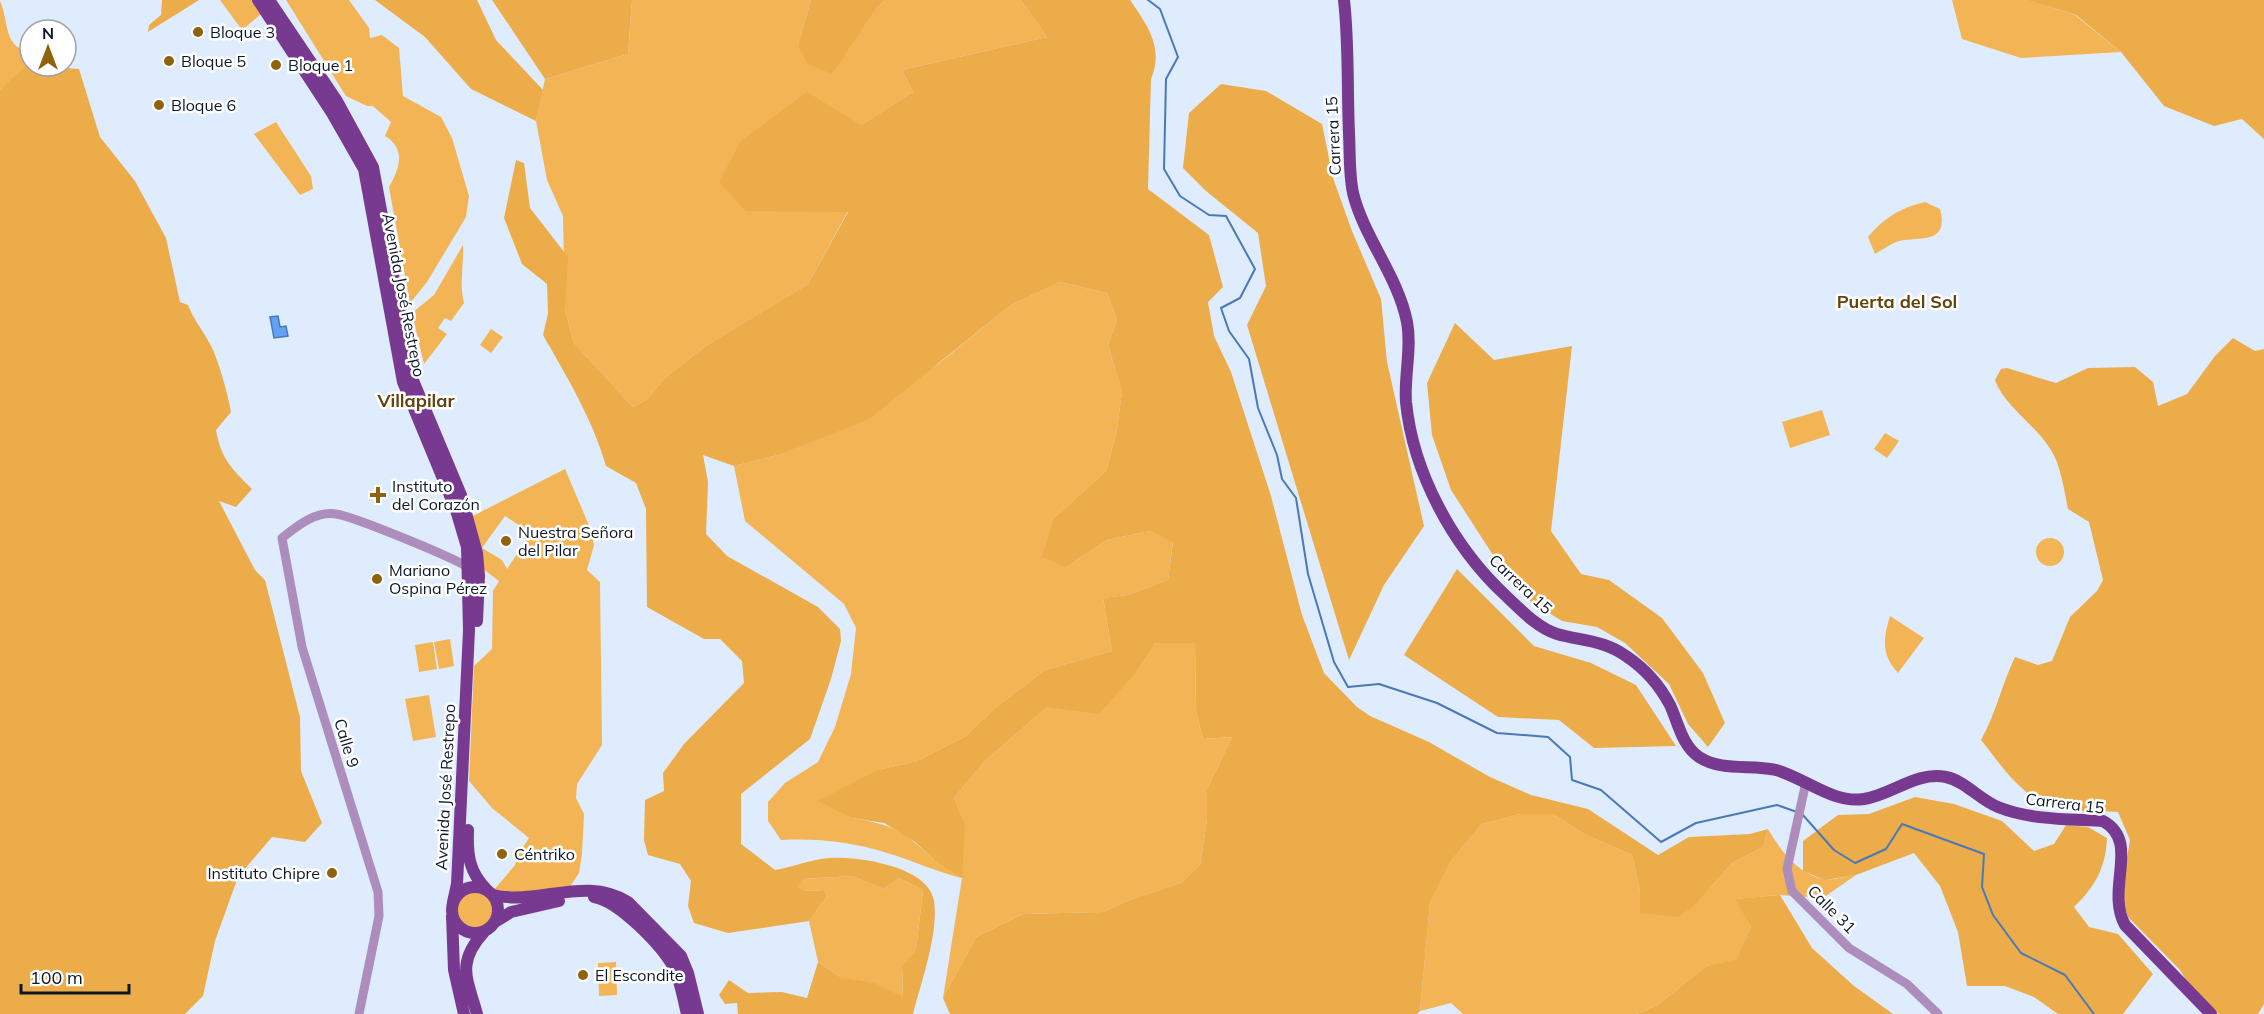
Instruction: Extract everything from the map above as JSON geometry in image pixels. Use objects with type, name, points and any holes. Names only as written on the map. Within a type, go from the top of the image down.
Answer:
[{"type":"main road","name":"Avenida José Restrepo","points":[[258,0],[332,113],[364,169],[403,382],[456,510],[467,547],[469,630],[457,884],[453,902]]},
{"type":"main road","name":"Avenida José Restrepo","points":[[268,0],[337,101],[358,135],[373,167],[412,378],[463,501],[477,553],[479,576],[468,856],[473,871],[490,892]]},
{"type":"main road","name":"Carrera 15","points":[[1344,0],[1353,194],[1402,303],[1408,326],[1409,358],[1406,401],[1409,421],[1423,468],[1447,523],[1468,556],[1485,575],[1545,628],[1557,634],[1599,641],[1623,653],[1638,665],[1668,703],[1688,746],[1700,758],[1720,766],[1774,770],[1805,786],[1842,799],[1854,800],[1868,799],[1931,776],[1949,777],[1994,806],[2016,813],[2103,821],[2113,827],[2120,837],[2123,853],[2118,871],[2118,911],[2125,925],[2211,1014]]},
{"type":"main road","points":[[464,1014],[454,970],[452,915],[453,902],[467,888],[520,899],[595,889],[618,896],[628,902],[681,956],[688,973],[698,1014]]},
{"type":"main road","points":[[490,892],[498,908],[495,922]]},
{"type":"main road","points":[[477,1014],[467,976],[466,957],[484,932],[501,917],[522,909],[585,897],[607,900],[626,913],[669,960],[677,976],[687,1014]]},
{"type":"main road","points":[[452,915],[464,931],[484,932]]},
{"type":"street","name":"Calle 9","points":[[359,1014],[379,916],[378,892],[302,647],[282,538],[312,518],[336,514],[469,567]]},
{"type":"street","points":[[469,567],[479,576]]},
{"type":"street","name":"Calle 31","points":[[1805,786],[1787,869],[1792,891],[1849,948],[1907,984],[1938,1014]]},
{"type":"shaded area","points":[[162,0],[199,0],[148,32],[149,25],[161,15]]},
{"type":"shaded area","points":[[220,0],[258,0],[266,10],[242,30]]},
{"type":"shaded area","points":[[286,0],[349,0],[369,28],[370,38],[382,35],[399,48],[403,96],[441,117],[452,138],[469,196],[466,217],[427,282],[410,303],[389,187],[396,174],[399,160],[396,147],[385,136],[391,122],[373,106],[367,106],[346,96]]},
{"type":"shaded area","points":[[375,0],[477,0],[496,40],[543,90],[536,121],[471,89],[425,37]]},
{"type":"shaded area","points":[[492,0],[632,0],[628,54],[545,79]]},
{"type":"shaded area","points":[[632,0],[811,0],[798,45],[876,8],[886,0],[1021,0],[1047,37],[902,70],[913,92],[861,125],[848,211],[808,284],[707,345],[666,377],[646,400],[633,407],[574,343],[565,310],[563,216],[547,180],[536,121],[545,79],[628,54]]},
{"type":"shaded area","points":[[811,0],[886,0],[876,8],[832,74],[808,64],[798,45]]},
{"type":"shaded area","points":[[1021,0],[1130,0],[1148,28],[1156,57],[1151,79],[1148,189],[1209,235],[1223,287],[1208,302],[1214,336],[1231,372],[1271,496],[1302,615],[1324,673],[1357,707],[1370,716],[1429,742],[1490,777],[1531,795],[1588,809],[1658,855],[1689,837],[1750,834],[1768,829],[1763,847],[1732,863],[1699,901],[1679,917],[1640,913],[1640,891],[1632,855],[1584,834],[1553,814],[1520,814],[1482,824],[1451,861],[1430,903],[1420,1011],[1417,1014],[950,1014],[943,998],[976,937],[1023,914],[1103,912],[1132,899],[1181,883],[1200,865],[1207,820],[1207,789],[1232,737],[1203,739],[1196,710],[1195,643],[1156,643],[1137,671],[1099,714],[1047,707],[985,761],[954,798],[965,825],[962,878],[934,860],[915,842],[884,823],[852,818],[818,801],[878,770],[917,761],[966,736],[996,707],[1045,670],[1112,651],[1103,598],[1128,595],[1168,580],[1173,542],[1150,531],[1107,540],[1066,567],[1042,557],[1054,518],[1106,471],[1116,435],[1122,392],[1108,345],[1117,320],[1107,293],[1060,282],[1011,305],[869,419],[782,454],[734,466],[703,455],[708,482],[706,534],[727,556],[818,607],[840,629],[841,641],[831,679],[810,739],[741,794],[741,844],[775,870],[816,860],[841,858],[873,861],[906,871],[929,889],[934,901],[935,913],[928,957],[913,1014],[738,1014],[737,1003],[725,1004],[719,995],[729,980],[748,993],[782,992],[807,998],[818,962],[842,978],[874,983],[903,997],[902,967],[916,949],[923,890],[899,878],[884,889],[852,876],[803,879],[797,887],[805,891],[824,890],[827,896],[809,921],[728,933],[694,923],[688,906],[691,881],[680,864],[648,855],[644,840],[645,800],[664,791],[663,773],[684,744],[744,683],[742,661],[720,639],[704,639],[647,607],[646,509],[636,483],[606,466],[587,415],[543,335],[548,313],[547,284],[522,264],[504,218],[516,160],[524,163],[530,208],[568,257],[565,310],[574,343],[633,407],[646,400],[666,377],[707,345],[808,284],[848,212],[746,211],[719,182],[741,141],[807,92],[861,125],[913,92],[902,70],[1047,37]]},
{"type":"shaded area","points":[[1952,0],[2028,0],[2075,15],[2121,52],[2021,58],[1962,39]]},
{"type":"shaded area","points":[[2027,0],[2264,0],[2264,139],[2242,119],[2214,126],[2164,106],[2121,52],[2076,15]]},
{"type":"shaded area","points":[[0,1],[8,32],[18,47],[18,75],[0,90]]},
{"type":"shaded area","points":[[79,69],[100,137],[135,181],[166,238],[180,302],[188,305],[210,344],[224,381],[231,412],[216,430],[218,440],[228,463],[252,489],[236,507],[219,501],[255,570],[265,580],[300,717],[301,771],[322,823],[305,842],[272,837],[238,877],[215,941],[203,996],[185,1014],[0,1014],[0,90],[18,73],[18,78],[78,78]]},
{"type":"shaded area","points":[[1221,84],[1266,91],[1322,124],[1333,178],[1352,231],[1381,299],[1387,362],[1424,526],[1384,585],[1349,660],[1247,325],[1266,286],[1258,233],[1206,191],[1183,168],[1189,113]]},
{"type":"shaded area","points":[[276,122],[311,176],[313,189],[300,195],[254,134]]},
{"type":"shaded area","points":[[1925,202],[1940,209],[1942,221],[1936,234],[1896,242],[1875,254],[1868,237],[1874,230],[1893,215]]},
{"type":"shaded area","points":[[463,245],[464,303],[451,321],[445,318],[438,328],[447,334],[424,364],[412,313],[434,295]]},
{"type":"shaded area","points":[[1060,282],[1107,293],[1117,320],[1108,345],[1122,392],[1116,435],[1106,471],[1054,518],[1066,567],[1107,540],[1150,531],[1173,541],[1168,580],[1128,595],[1103,598],[1112,651],[1045,670],[996,707],[966,736],[917,761],[878,770],[852,818],[878,823],[897,831],[915,842],[934,860],[965,826],[954,798],[985,761],[1047,707],[1137,671],[1156,643],[1195,643],[1196,710],[1203,739],[1232,737],[1207,789],[1207,820],[1200,865],[1181,883],[1132,899],[1103,912],[1023,914],[976,937],[943,998],[962,878],[861,846],[821,840],[781,840],[768,821],[768,802],[785,783],[818,762],[835,727],[851,674],[856,628],[844,604],[745,521],[734,466],[782,454],[818,439],[937,365],[1011,305]]},
{"type":"shaded area","points":[[1455,323],[1494,360],[1572,346],[1551,531],[1581,574],[1609,580],[1662,618],[1703,673],[1725,723],[1708,747],[1688,724],[1669,684],[1625,643],[1597,627],[1562,621],[1530,601],[1491,552],[1451,490],[1432,435],[1427,383]]},
{"type":"shaded area","points":[[491,329],[503,337],[491,353],[480,345]]},
{"type":"shaded area","points":[[2233,338],[2255,351],[2264,349],[2264,1004],[2258,1014],[2219,1014],[2196,997],[2180,970],[2128,917],[2121,894],[2130,840],[2118,812],[2071,810],[2044,803],[2017,784],[1981,740],[2015,657],[2038,665],[2052,661],[2070,617],[2097,591],[2103,580],[2089,522],[2068,509],[2062,478],[2051,450],[1999,389],[1995,380],[2001,369],[2007,368],[2056,383],[2088,368],[2135,367],[2153,382],[2158,406],[2187,394],[2215,356]]},
{"type":"shaded area","points":[[1822,410],[1830,435],[1790,448],[1782,422]]},
{"type":"shaded area","points":[[1885,433],[1899,441],[1887,458],[1874,449]]},
{"type":"shaded area","points":[[565,469],[591,530],[594,545],[587,570],[600,582],[602,745],[577,784],[576,798],[584,814],[582,854],[579,873],[569,888],[518,897],[493,891],[515,865],[517,856],[529,838],[492,808],[469,781],[474,666],[492,649],[493,591],[499,581],[479,566],[463,521]],"holes":[[[505,516],[531,533],[507,569],[502,560],[482,548]]]},
{"type":"shaded area","points":[[2050,538],[2060,542],[2064,552],[2060,562],[2050,566],[2040,562],[2036,552],[2040,542]]},
{"type":"shaded area","points":[[1457,569],[1534,646],[1591,663],[1636,685],[1676,746],[1594,748],[1559,720],[1498,717],[1404,655]]},
{"type":"shaded area","points":[[1890,616],[1924,638],[1898,673],[1892,666],[1885,646]]},
{"type":"shaded area","points":[[450,639],[454,666],[439,669],[434,642]]},
{"type":"shaded area","points":[[433,642],[437,669],[419,672],[415,645]]},
{"type":"shaded area","points":[[429,695],[436,737],[413,741],[405,699]]},
{"type":"shaded area","points":[[1915,797],[1954,804],[2002,821],[2034,851],[2054,844],[2066,825],[2088,827],[2107,838],[2102,867],[2098,876],[2088,892],[2074,907],[2089,927],[2118,934],[2153,974],[2123,1014],[2058,1014],[2034,997],[2005,986],[1967,986],[1958,932],[1940,886],[1914,853],[1856,875],[1825,880],[1803,871],[1803,841],[1838,815],[1869,814]]},
{"type":"shaded area","points":[[1520,814],[1553,814],[1584,834],[1632,855],[1640,891],[1640,912],[1699,901],[1732,863],[1763,847],[1768,829],[1784,853],[1805,872],[1823,879],[1856,875],[1823,898],[1780,895],[1736,899],[1751,927],[1736,961],[1706,966],[1658,1005],[1636,1014],[1463,1014],[1451,1003],[1420,1011],[1430,903],[1451,861],[1482,824]]},
{"type":"shaded area","points":[[852,876],[884,889],[899,878],[923,890],[916,949],[902,968],[903,998],[842,978],[818,962],[809,921],[827,896],[824,890],[804,891],[796,887],[803,879]]},
{"type":"shaded area","points":[[475,892],[488,897],[493,910],[488,923],[475,928],[462,923],[457,910],[462,897]]},
{"type":"shaded area","points":[[1780,895],[1812,948],[1854,986],[1893,1014],[1636,1014],[1658,1005],[1706,966],[1736,960],[1751,927],[1735,899]]},
{"type":"shaded area","points":[[616,962],[617,995],[599,996],[598,963]]},
{"type":"water","points":[[278,316],[280,327],[286,326],[288,336],[274,338],[270,317]]},
{"type":"waterway","points":[[1148,0],[1160,9],[1178,57],[1166,79],[1164,169],[1180,196],[1209,215],[1226,216],[1255,269],[1240,298],[1221,308],[1229,331],[1249,359],[1258,408],[1277,455],[1282,479],[1296,498],[1308,574],[1334,662],[1348,687],[1379,684],[1437,703],[1497,733],[1548,737],[1570,757],[1572,780],[1601,790],[1661,842],[1696,823],[1777,805],[1797,812]]},
{"type":"waterway","points":[[1802,814],[1834,850],[1855,863],[1886,849],[1902,824],[1984,854],[1982,887],[1993,915],[2021,953],[2065,975],[2094,1014]]},
{"type":"place","name":"Bloque 3","points":[[198,32]]},
{"type":"place","name":"Bloque 5","points":[[169,61]]},
{"type":"place","name":"Bloque 1","points":[[276,65]]},
{"type":"place","name":"Bloque 6","points":[[159,105]]},
{"type":"place","name":"Instituto del Corazón","points":[[378,495]]},
{"type":"place","name":"Nuestra Señora del Pilar","points":[[506,541]]},
{"type":"place","name":"Mariano Ospina Pérez","points":[[377,579]]},
{"type":"place","name":"Céntriko","points":[[502,854]]},
{"type":"place","name":"Instituto Chipre","points":[[332,873]]},
{"type":"place","name":"El Escondite","points":[[583,975]]},
{"type":"district","name":"Puerta del Sol","points":[[1897,302]]},
{"type":"district","name":"Villapilar","points":[[416,401]]}]
